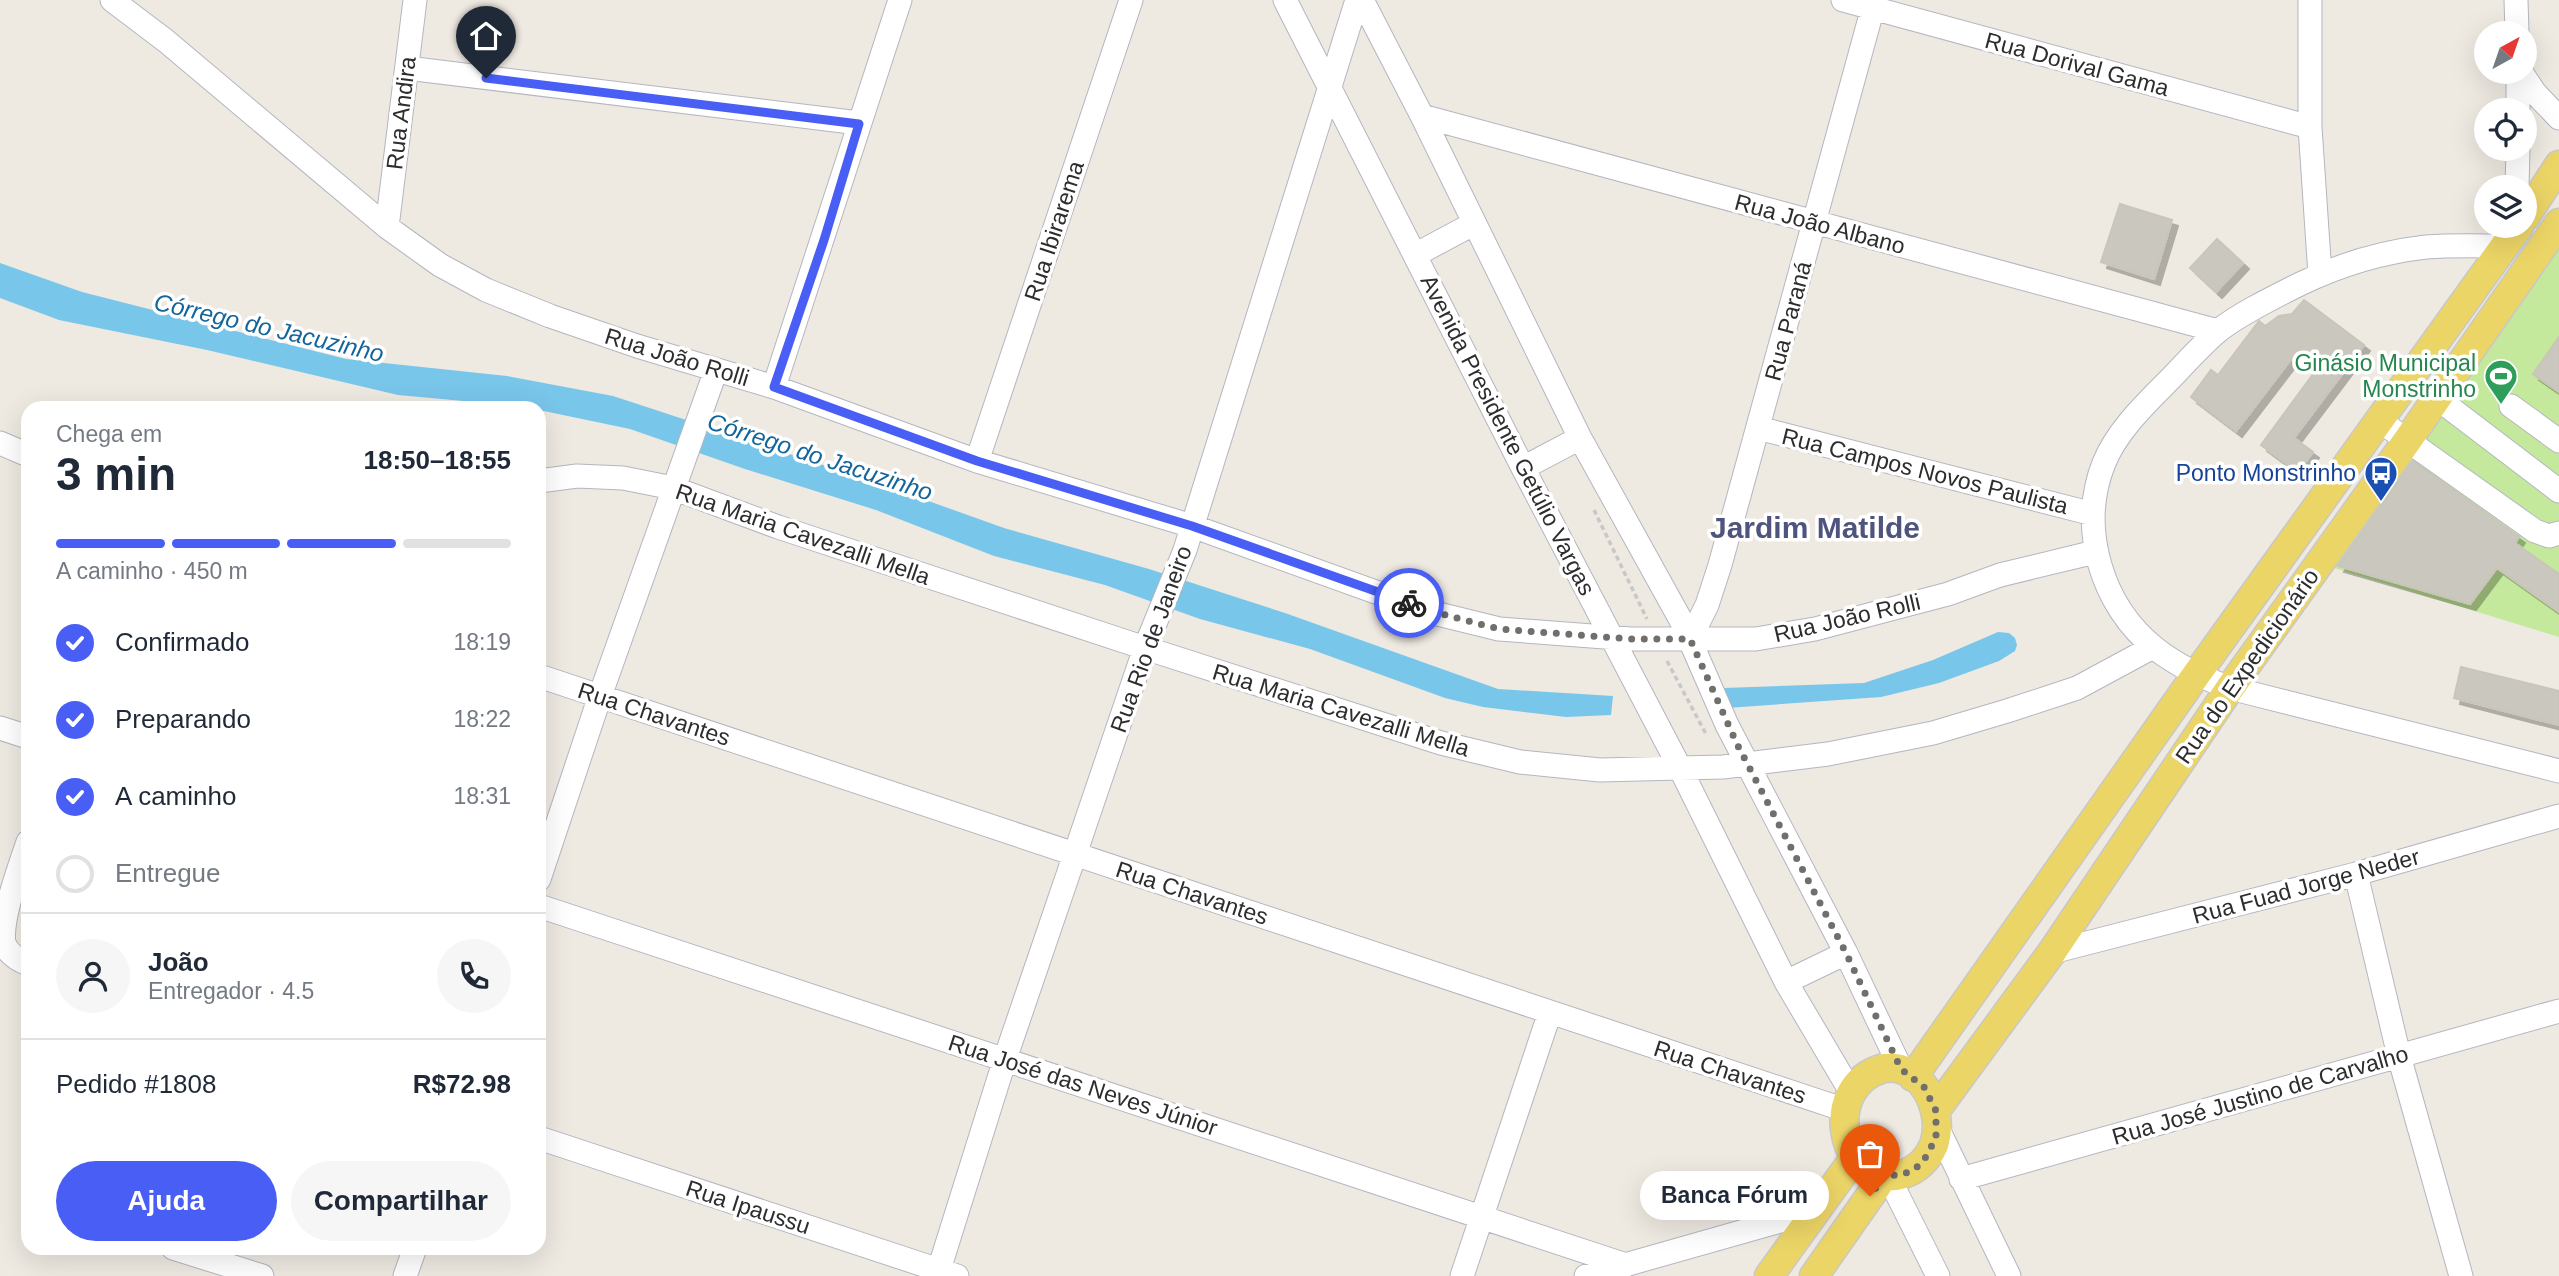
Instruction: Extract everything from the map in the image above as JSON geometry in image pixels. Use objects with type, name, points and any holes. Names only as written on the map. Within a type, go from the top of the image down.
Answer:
[{"type":"main road","name":"Rua do Expedicionário","points":[[2537,199],[2559,165]]},
{"type":"main road","name":"Rua do Expedicionário","points":[[1937,1119],[2230,688],[2559,223]]},
{"type":"main road","name":"Rua do Expedicionário","points":[[1907,1073],[2053,876],[2511,238]]},
{"type":"main road","points":[[2319,506],[2346,525]]},
{"type":"main road","points":[[2053,876],[2088,899]]},
{"type":"main road","points":[[1884,1068],[1907,1073],[1924,1087],[1937,1119],[1936,1138],[1924,1160],[1914,1170],[1886,1176],[1866,1168],[1855,1157],[1845,1133],[1848,1101],[1859,1081],[1873,1071],[1884,1068]]},
{"type":"main road","points":[[1769,1276],[1855,1157]]},
{"type":"main road","points":[[1814,1276],[1886,1176]]},
{"type":"street","name":"Rua João Rolli","points":[[112,0],[166,41],[387,227],[440,265],[486,290],[550,316],[774,387],[977,461],[1192,526],[1434,612],[1499,629],[1556,635],[1631,639],[1756,639],[1815,629],[1948,594],[2000,575],[2095,552]]},
{"type":"street","name":"Rua Andira","points":[[387,227],[415,0]]},
{"type":"street","points":[[774,387],[900,0]]},
{"type":"street","name":"Rua Ibirarema","points":[[977,461],[1130,0]]},
{"type":"street","name":"Avenida Presidente Getúlio Vargas","points":[[1285,0],[1848,1101]]},
{"type":"street","points":[[1359,0],[1422,116],[1580,438],[1690,639],[1747,764],[1907,1073]]},
{"type":"street","name":"Rua Rio de Janeiro","points":[[945,1274],[1005,1059],[1145,649],[1185,550],[1359,0]]},
{"type":"street","name":"Rua Dorival Gama","points":[[1843,0],[1874,4],[2310,127]]},
{"type":"street","points":[[2310,0],[2310,127],[2320,275]]},
{"type":"street","points":[[2516,0],[2517,21]]},
{"type":"street","name":"Rua Paraná","points":[[1690,639],[1707,605],[1720,565],[1874,4]]},
{"type":"street","points":[[407,68],[859,124]]},
{"type":"street","points":[[2528,84],[2559,118]]},
{"type":"street","name":"Rua João Albano","points":[[1422,116],[2218,331]]},
{"type":"street","points":[[1415,255],[1473,224]]},
{"type":"street","points":[[2474,237],[2377,256],[2320,275],[2218,331],[2130,422],[2113,445],[2097,486],[2093,514],[2095,552],[2113,598],[2133,625],[2153,647],[2196,675],[2230,688],[2559,771]]},
{"type":"street","points":[[546,858],[600,696],[716,370]]},
{"type":"street","points":[[2437,398],[2559,491]]},
{"type":"street","points":[[2511,406],[2559,441]]},
{"type":"street","points":[[2380,421],[2535,531],[2549,536],[2559,533]]},
{"type":"street","name":"Rua Campos Novos Paulista","points":[[1758,428],[2093,514]]},
{"type":"street","points":[[1523,468],[1580,438]]},
{"type":"street","points":[[0,443],[21,452]]},
{"type":"street","name":"Rua Maria Cavezalli Mella","points":[[546,480],[577,476],[623,478],[673,488],[778,527],[1145,649],[1441,743],[1520,762],[1600,770],[1680,768],[1747,764],[1828,754],[1933,733],[2077,688],[2153,647]]},
{"type":"street","name":"Rua Chavantes","points":[[546,678],[1549,1012],[1848,1101]]},
{"type":"street","points":[[0,728],[21,735]]},
{"type":"street","name":"Rua Fuad Jorge Neder","points":[[2052,952],[2356,873],[2559,816]]},
{"type":"street","points":[[21,864],[6,910],[3,941],[10,953],[21,960]]},
{"type":"street","points":[[2356,873],[2399,1056],[2461,1276]]},
{"type":"street","name":"Rua José das Neves Júnior","points":[[546,908],[1626,1265]]},
{"type":"street","points":[[1786,982],[1846,953]]},
{"type":"street","name":"Rua José Justino de Carvalho","points":[[1961,1179],[2559,1011]]},
{"type":"street","points":[[1462,1276],[1549,1012]]},
{"type":"street","points":[[1937,1119],[1961,1179],[2009,1276]]},
{"type":"street","name":"Rua Ipaussu","points":[[546,1140],[945,1274]]},
{"type":"street","points":[[1886,1176],[1938,1276]]},
{"type":"street","points":[[1587,1276],[1815,1211]]},
{"type":"street","points":[[195,1255],[262,1276]]},
{"type":"street","points":[[405,1276],[412,1255]]},
{"type":"path","points":[[1593,508],[1656,639],[1723,766]]},
{"type":"green space","name":"Ginásio Municipal Monstrinho","points":[[2559,246],[2559,637],[2328,566]]},
{"type":"water","points":[[0,263],[82,292],[346,359],[507,376],[613,396],[878,483],[1004,528],[1149,569],[1285,613],[1498,689],[1613,696],[1611,715],[1566,717],[1483,707],[1445,698],[1310,649],[1200,619],[1105,585],[994,556],[876,510],[630,429],[546,411],[546,401],[463,401],[398,395],[207,350],[59,320],[0,298]]},
{"type":"water","points":[[1998,632],[2009,633],[2015,638],[2015,651],[1999,661],[1939,683],[1881,697],[1727,708],[1724,688],[1864,683],[1933,660]]},
{"type":"building","points":[[2120,204],[2172,220],[2154,279],[2101,262]]},
{"type":"building","points":[[2217,239],[2243,263],[2216,292],[2190,268]]},
{"type":"building","points":[[2304,300],[2364,345],[2294,438],[2313,452],[2298,472],[2261,445],[2316,370],[2295,354],[2236,431],[2191,397],[2211,370],[2218,375],[2259,321],[2265,326],[2279,316],[2292,314]]},
{"type":"building","points":[[2559,337],[2559,392],[2533,374]]},
{"type":"building","points":[[2413,461],[2519,537],[2515,543],[2559,574],[2559,612],[2497,568],[2470,604],[2338,566]]},
{"type":"building","points":[[2461,667],[2559,691],[2559,725],[2454,698]]},
{"type":"way so far","points":[[1409,603],[1499,629],[1631,639],[1690,639],[1727,725],[1846,953],[1901,1069],[1924,1087],[1936,1111],[1936,1138],[1931,1151],[1914,1170],[1900,1175],[1884,1176],[1870,1196]]},
{"type":"place","name":"Ginásio Municipal Monstrinho","points":[[2501,406]]},
{"type":"place","name":"Ponto Monstrinho","points":[[2381,503]]},
{"type":"place","name":"Banca Fórum","points":[[1870,1196]]},
{"type":"district","name":"Jardim Matilde","points":[[1815,528]]},
{"type":"route","points":[[486,78],[859,124],[824,240],[774,387],[977,461],[1192,526],[1409,603]]},
{"type":"water label","name":"Córrego do Jacuzinho","points":[[269,328]]},
{"type":"water label","name":"Córrego do Jacuzinho","points":[[820,457]]}]
